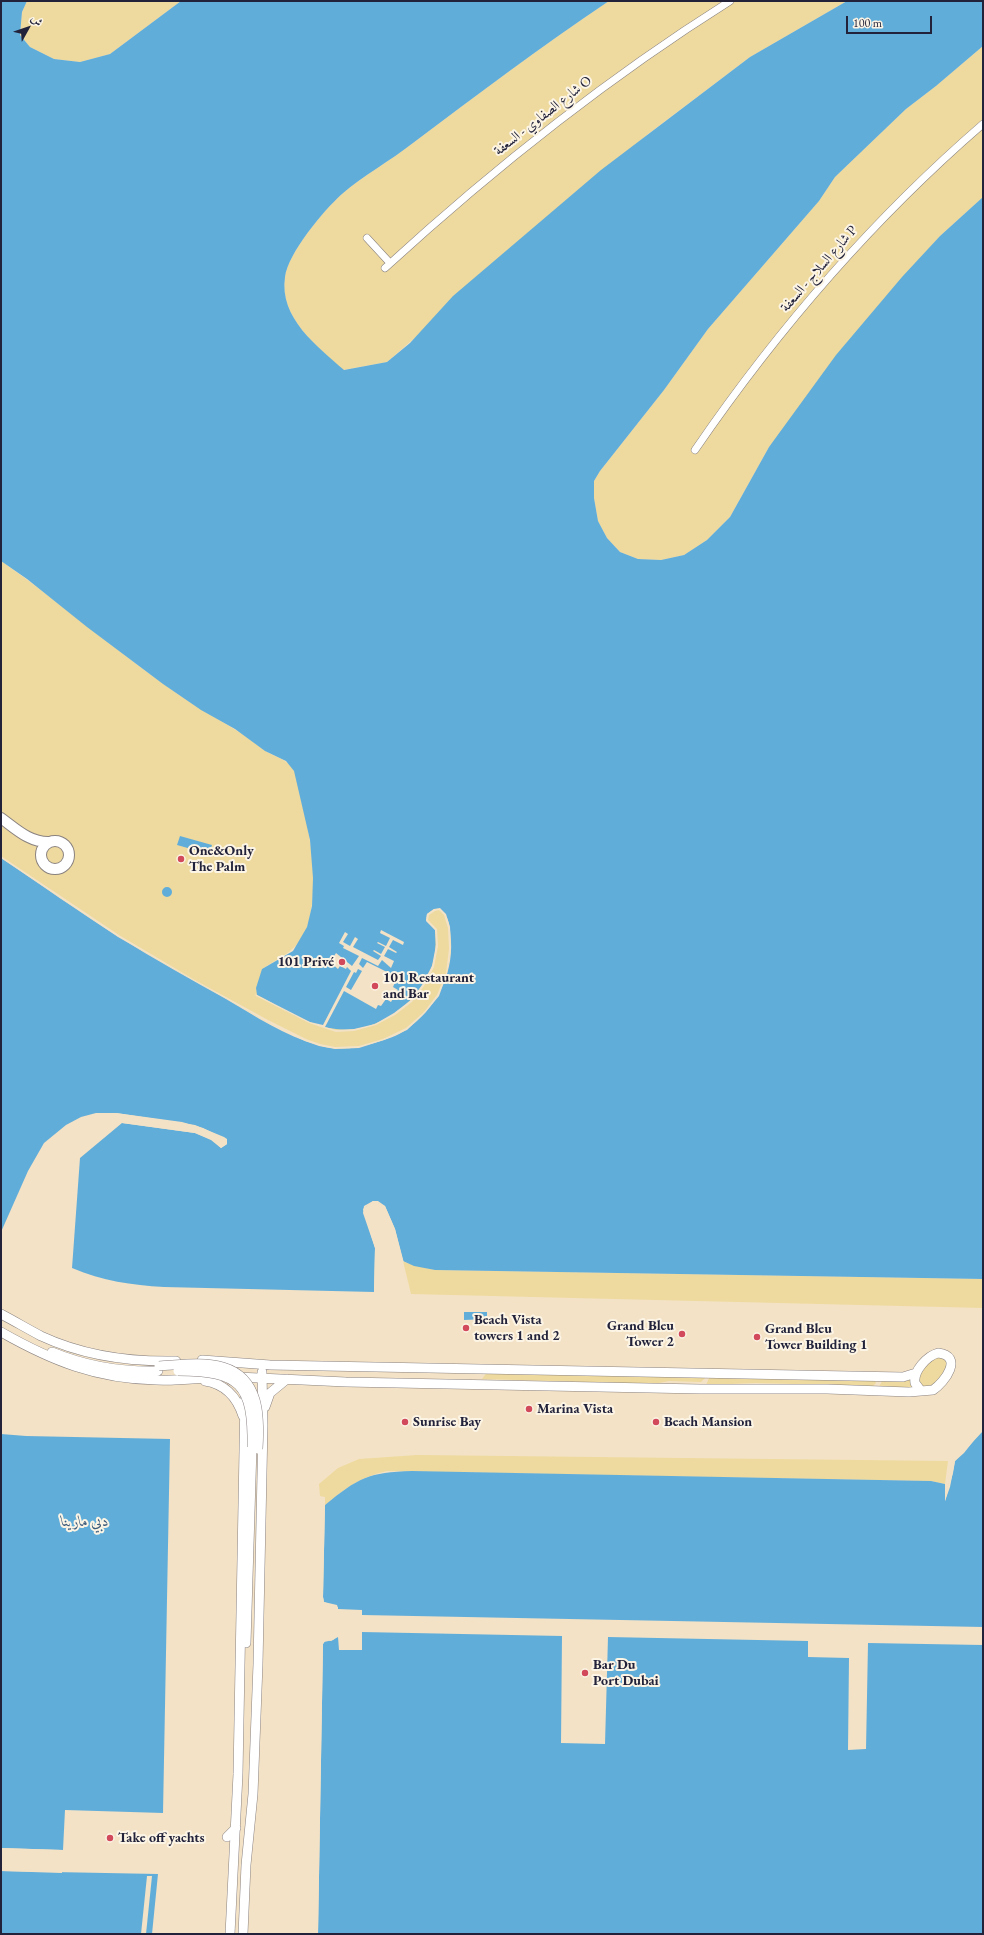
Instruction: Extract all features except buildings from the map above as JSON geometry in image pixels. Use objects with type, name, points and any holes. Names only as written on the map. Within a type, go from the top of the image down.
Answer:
[{"type":"main road","points":[[1,818],[26,836],[35,840],[50,842],[58,841],[65,844],[69,852],[68,862],[61,868],[52,869],[45,864],[26,836]]},
{"type":"main road","points":[[41,856],[43,848],[50,842]]},
{"type":"street","name":"شارع الصفاوي - السعفة O","points":[[367,238],[388,266],[481,182],[561,118],[644,57],[730,1]]},
{"type":"street","name":"شارع السلاج - السعفة P","points":[[695,450],[750,372],[820,285],[897,203],[983,124]]},
{"type":"street","points":[[1,1314],[54,1341],[97,1355],[141,1361],[208,1360],[262,1364],[486,1370],[878,1376],[907,1376],[916,1373],[934,1354],[942,1354],[949,1359],[950,1363],[948,1374],[936,1388],[929,1392],[346,1382],[246,1377],[142,1380],[98,1374],[75,1368],[45,1356],[1,1332]]},
{"type":"street","points":[[1,1320],[42,1341],[82,1356],[158,1368],[208,1371],[224,1376],[233,1381],[247,1398],[251,1410],[255,1448],[254,1649],[261,1658]]},
{"type":"street","points":[[1,1326],[53,1353],[82,1362],[113,1369],[158,1368]]},
{"type":"street","points":[[230,1934],[236,1828],[240,1671],[236,1656],[242,1561],[246,1363]]},
{"type":"street","points":[[243,1934],[246,1865],[253,1794],[261,1658],[263,1426],[262,1364]]},
{"type":"street","points":[[675,1366],[683,1373]]},
{"type":"street","points":[[746,1374],[756,1368]]},
{"type":"street","points":[[468,1383],[469,1379],[491,1380],[494,1378],[494,1374],[486,1370]]},
{"type":"street","points":[[659,1388],[668,1384],[706,1383],[708,1378],[705,1373]]},
{"type":"street","points":[[916,1373],[915,1383],[921,1391]]},
{"type":"street","points":[[856,1390],[878,1387],[880,1383],[878,1376]]},
{"type":"street","points":[[194,1378],[217,1384],[227,1390],[240,1407],[244,1422]]},
{"type":"street","points":[[263,1426],[268,1396],[272,1389],[287,1379]]},
{"type":"street","points":[[240,1671],[244,1665],[247,1631],[255,1448]]},
{"type":"street","points":[[262,1505],[268,1514]]},
{"type":"street","points":[[235,1550],[242,1561]]},
{"type":"street","points":[[236,1804],[242,1800],[247,1805],[242,1855],[246,1865]]},
{"type":"street","points":[[227,1837],[236,1828]]},
{"type":"sand","points":[[27,1],[181,1],[110,54],[80,62],[54,59],[30,47],[20,35],[22,12]]},
{"type":"sand","points":[[609,1],[847,1],[750,57],[648,134],[387,362],[343,370],[302,330],[288,305],[285,292],[285,277],[293,256],[308,232],[326,210],[350,187],[404,150],[486,88]]},
{"type":"sand","points":[[983,46],[983,197],[940,236],[928,250],[769,447],[730,517],[707,540],[684,555],[661,560],[638,559],[620,552],[607,538],[598,521],[594,498],[594,481],[600,471],[664,390],[708,329],[819,201],[835,177],[906,109]]},
{"type":"sand","points":[[1,561],[47,594],[159,681],[195,706],[242,734],[264,750],[287,762],[293,769],[299,783],[311,845],[313,896],[311,912],[307,927],[299,942],[289,952],[262,969],[426,921],[427,914],[434,909],[440,908],[446,914],[450,927],[451,949],[447,974],[439,996],[425,1013],[407,1030],[359,1048],[335,1049],[319,1046],[267,1022],[118,937],[1,858]]},
{"type":"sand","points":[[403,1261],[435,1270],[983,1279],[983,1308],[411,1294]]},
{"type":"sand","points":[[940,1356],[947,1362],[948,1367],[935,1386],[924,1390],[916,1376],[930,1358]]},
{"type":"sand","points":[[488,1371],[705,1376],[705,1378],[701,1382],[669,1381],[654,1384],[482,1379]]},
{"type":"sand","points":[[710,1376],[875,1380],[876,1383],[873,1386],[755,1383],[706,1385]]},
{"type":"sand","points":[[911,1376],[915,1389],[879,1387],[882,1381]]},
{"type":"sand","points":[[417,1455],[948,1461],[945,1484],[931,1481],[387,1471],[377,1473],[361,1480],[340,1493],[325,1505],[325,1497],[320,1496],[319,1484],[338,1468],[359,1459]]},
{"type":"water","points":[[1,1],[27,1],[22,12],[20,35],[30,47],[54,59],[80,62],[110,54],[181,1],[609,1],[486,88],[404,150],[350,187],[326,210],[308,232],[293,256],[285,277],[285,292],[288,305],[302,330],[344,370],[387,362],[410,343],[453,296],[601,170],[750,57],[847,1],[983,1],[983,46],[906,109],[835,177],[819,201],[708,329],[664,390],[600,471],[594,481],[594,498],[598,521],[607,538],[620,552],[638,559],[661,560],[684,555],[707,540],[730,517],[769,447],[836,355],[902,277],[940,236],[983,197],[983,1279],[435,1270],[414,1266],[403,1261],[395,1229],[385,1206],[373,1201],[363,1209],[375,1248],[374,1292],[164,1287],[117,1282],[72,1268],[80,1158],[122,1123],[195,1133],[212,1140],[221,1148],[227,1144],[227,1140],[203,1128],[182,1122],[116,1113],[96,1113],[81,1117],[66,1125],[44,1143],[28,1171],[1,1232],[1,858],[74,908],[159,961],[282,1031],[325,1047],[339,1049],[367,1045],[396,1036],[417,1021],[434,1002],[440,991],[449,967],[451,941],[448,919],[440,909],[434,909],[427,914],[426,920],[435,930],[436,944],[432,966],[426,980],[407,1004],[394,1014],[366,1027],[351,1030],[336,1029],[315,1024],[257,995],[256,988],[262,969],[293,951],[307,927],[312,906],[313,878],[310,840],[294,771],[286,761],[265,751],[235,729],[201,710],[163,684],[87,627],[27,579],[1,561]]},
{"type":"water","points":[[180,836],[212,845],[209,854],[177,845]]},
{"type":"water","points":[[165,887],[169,887],[172,892],[169,897],[165,897],[162,894],[162,890]]},
{"type":"water","points":[[464,1312],[487,1312],[487,1319],[464,1320]]},
{"type":"water","points":[[983,1431],[983,1934],[318,1934],[323,1644],[326,1640],[331,1641],[338,1637],[339,1650],[362,1650],[362,1610],[338,1609],[338,1607],[324,1602],[323,1597],[325,1505],[346,1488],[374,1475],[412,1471],[931,1481],[945,1484],[945,1501],[955,1461]]},
{"type":"water","name":"دبي مارينا","points":[[1,1434],[26,1436],[170,1439],[163,1813],[65,1810],[63,1850],[1,1848]]},
{"type":"water","points":[[1,1871],[158,1874],[152,1934],[1,1934]]},
{"type":"pier","points":[[1,856],[119,935],[193,979],[268,1020],[306,1039],[320,1044],[335,1047],[359,1046],[383,1039],[406,1028],[424,1012],[437,995],[446,973],[449,949],[448,928],[444,915],[439,910],[429,915],[428,920],[437,929],[438,946],[434,967],[424,986],[412,1002],[395,1015],[376,1025],[354,1031],[336,1032],[309,1023],[256,996],[255,994],[310,1022],[323,1025],[351,971],[347,967],[346,969],[340,966],[338,969],[332,964],[333,962],[331,961],[336,953],[352,966],[359,956],[343,948],[344,946],[339,943],[345,932],[348,934],[343,942],[350,946],[355,937],[358,939],[353,947],[378,960],[381,956],[373,951],[374,950],[381,954],[385,947],[377,943],[378,942],[386,946],[390,938],[380,933],[381,930],[404,942],[403,945],[393,940],[389,947],[397,952],[396,953],[388,949],[384,956],[394,961],[391,968],[382,960],[378,966],[362,958],[359,964],[363,968],[367,962],[389,973],[388,976],[396,980],[393,987],[398,990],[391,1002],[386,999],[381,1006],[378,1005],[376,1009],[344,991],[325,1027],[336,1030],[354,1029],[375,1024],[394,1013],[411,1000],[422,985],[432,966],[436,945],[435,930],[426,921],[427,914],[434,909],[440,908],[446,914],[450,927],[451,949],[447,974],[439,996],[425,1013],[407,1030],[384,1040],[359,1048],[335,1049],[319,1046],[305,1041],[267,1022],[118,937],[1,858]],"holes":[[[358,969],[362,971],[351,990],[346,987],[354,972],[356,973]]]},
{"type":"pier","points":[[116,1113],[195,1125],[224,1137],[227,1139],[227,1144],[221,1148],[211,1140],[195,1133],[122,1123],[122,1121],[195,1131],[212,1138],[221,1146],[225,1143],[223,1139],[194,1127],[118,1115]]},
{"type":"pier","points":[[373,1201],[378,1201],[385,1206],[395,1229],[404,1263],[402,1261],[393,1230],[384,1207],[377,1203],[369,1205],[366,1207],[365,1213],[377,1248],[376,1292],[374,1292],[375,1248],[363,1213],[364,1206]]},
{"type":"pier","points":[[983,1429],[964,1453],[955,1461],[950,1487],[945,1501],[945,1482],[947,1484],[946,1495],[953,1460]]},
{"type":"pier","points":[[325,1502],[323,1597],[324,1602],[337,1605],[338,1609],[322,1603],[321,1598],[323,1505]]},
{"type":"pier","points":[[362,1615],[983,1627],[983,1645],[868,1643],[866,1749],[848,1750],[849,1658],[808,1657],[808,1641],[608,1637],[605,1744],[561,1743],[562,1636],[362,1632]]},
{"type":"pier","points":[[336,1637],[333,1640],[324,1642],[323,1644],[318,1934],[316,1934],[321,1644],[322,1640]]},
{"type":"pier","points":[[1,1848],[63,1850],[63,1852],[1,1850]]},
{"type":"pier","points":[[1,1869],[62,1871],[62,1873],[1,1871]]},
{"type":"pier","points":[[147,1876],[152,1876],[146,1934],[141,1934]]},
{"type":"place","name":"One&Only The Palm","points":[[181,859]]},
{"type":"place","name":"101 Privé","points":[[342,962]]},
{"type":"place","name":"101 Restaurant and Bar","points":[[375,986]]},
{"type":"place","name":"Beach Vista towers 1 and 2","points":[[466,1328]]},
{"type":"place","name":"Grand Bleu Tower 2","points":[[682,1334]]},
{"type":"place","name":"Grand Bleu Tower Building 1","points":[[757,1337]]},
{"type":"place","name":"Marina Vista","points":[[529,1409]]},
{"type":"place","name":"Sunrise Bay","points":[[405,1422]]},
{"type":"place","name":"Beach Mansion","points":[[656,1422]]},
{"type":"place","name":"Bar Du Port Dubai","points":[[585,1673]]},
{"type":"place","name":"Take off yachts","points":[[110,1838]]}]
